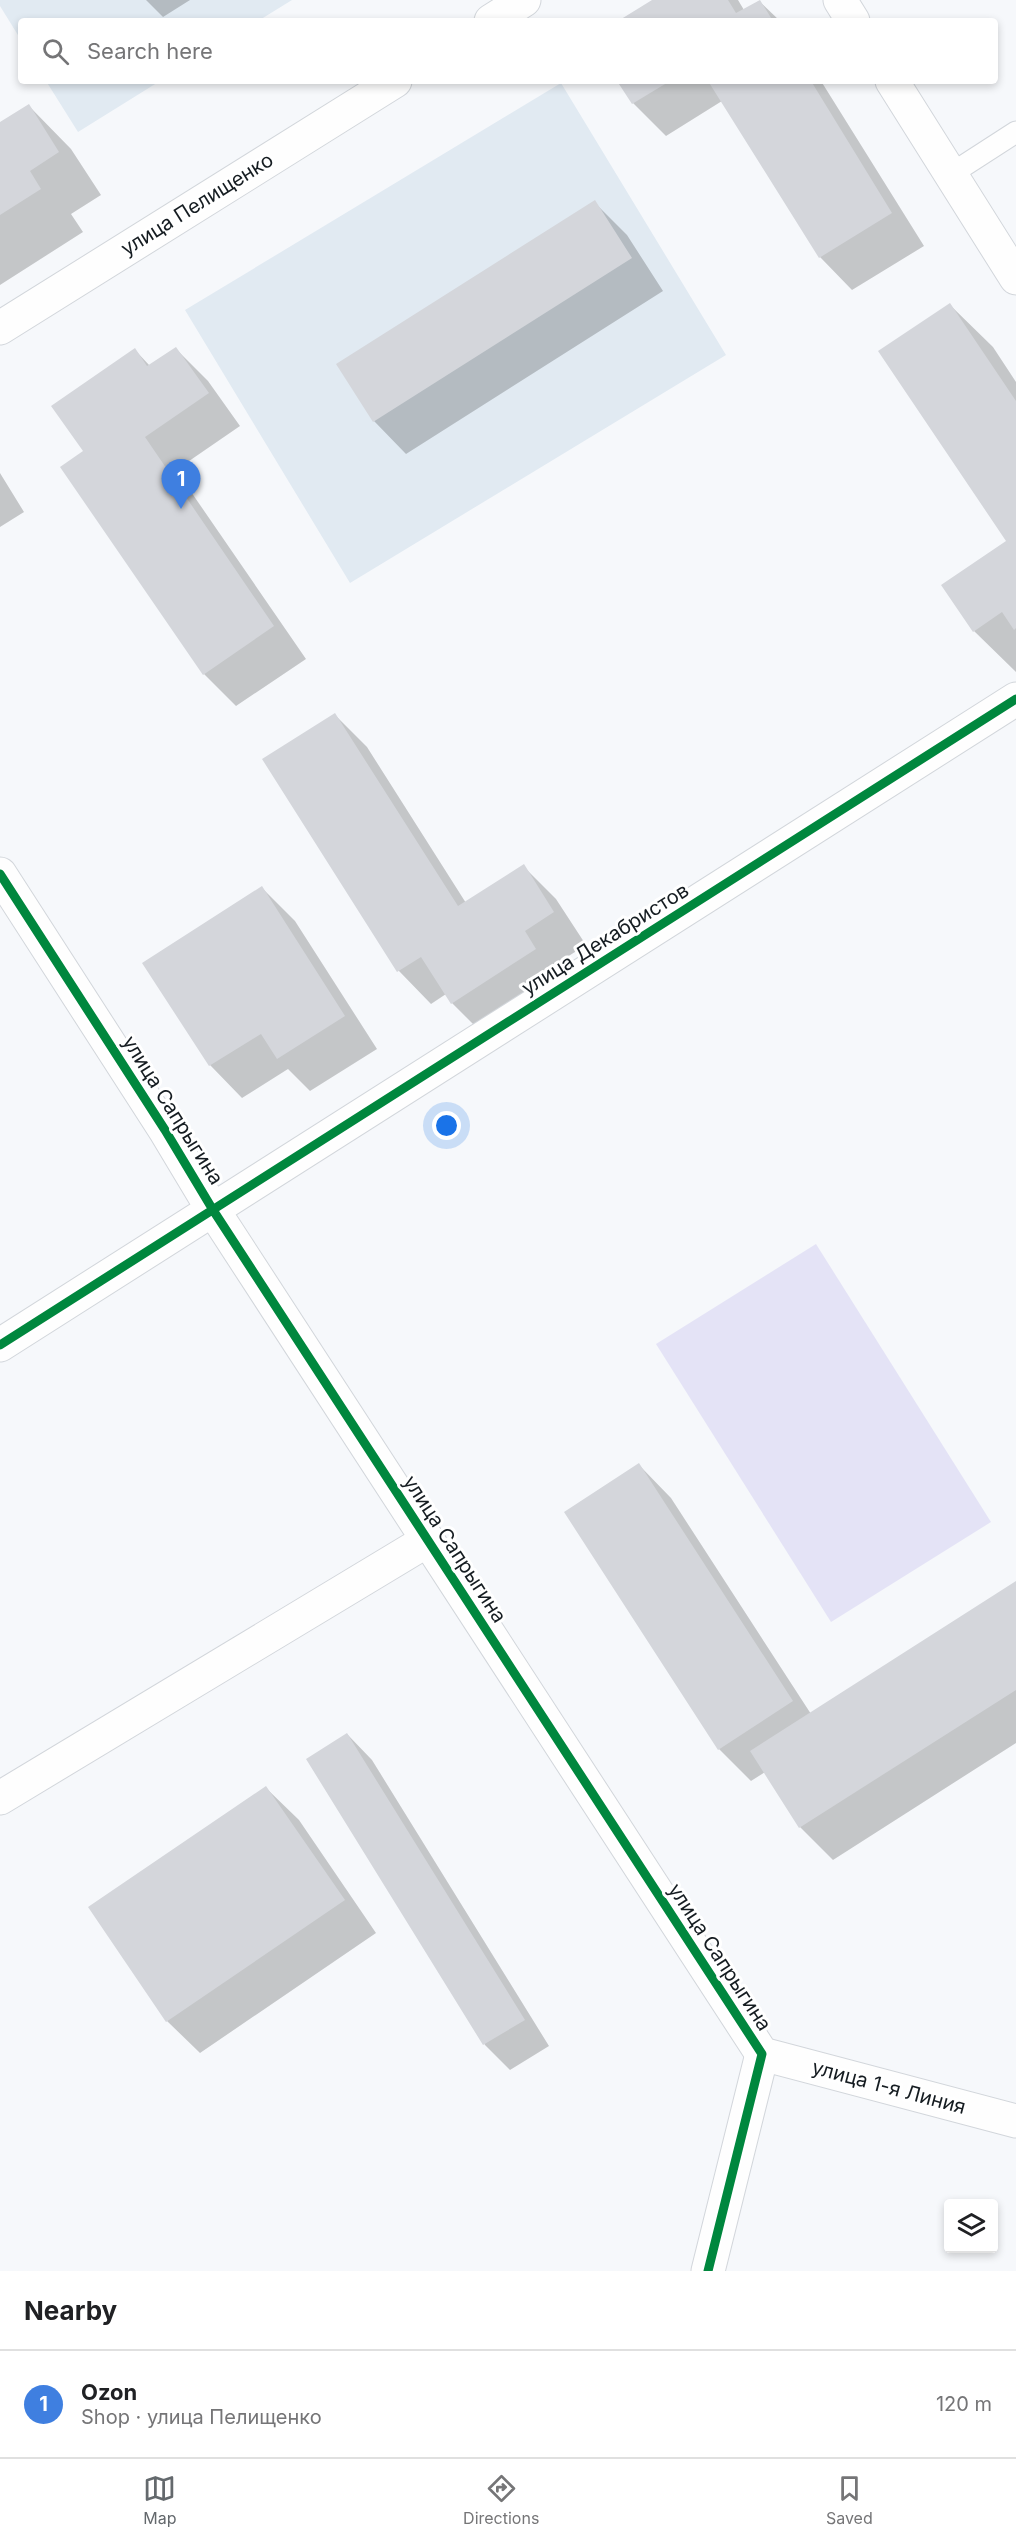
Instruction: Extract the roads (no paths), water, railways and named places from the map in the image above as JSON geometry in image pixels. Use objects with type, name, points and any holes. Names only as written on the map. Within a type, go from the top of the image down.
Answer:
[{"type":"street","points":[[496,18],[525,0]]},
{"type":"street","points":[[840,0],[851,18]]},
{"type":"street","name":"улица Пелищенко","points":[[0,328],[390,84]]},
{"type":"street","points":[[894,84],[1016,278]]},
{"type":"street","name":"улица Декабристов","points":[[0,1345],[1016,699]]},
{"type":"street","name":"улица Сапрыгина","points":[[0,874],[165,1130],[213,1209],[762,2054],[708,2271]]},
{"type":"street","points":[[0,1798],[428,1540]]},
{"type":"street","name":"улица 1-я Линия","points":[[762,2054],[1016,2121]]},
{"type":"lane","points":[[951,174],[1016,132]]},
{"type":"place","name":"Ozon","points":[[181,509]]}]
